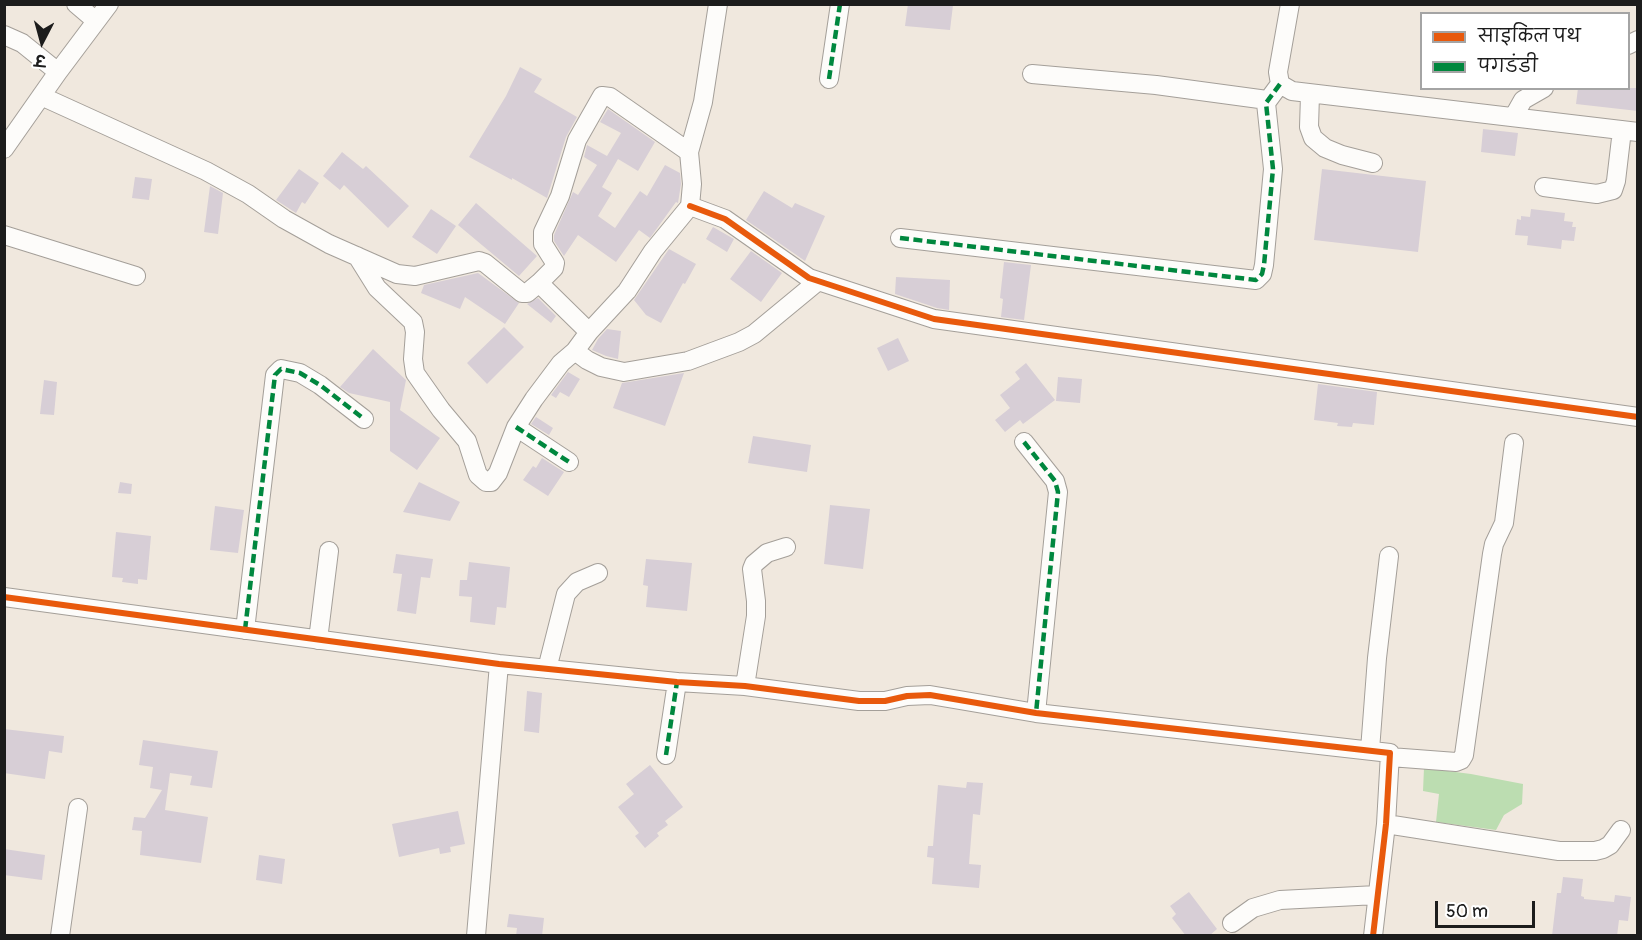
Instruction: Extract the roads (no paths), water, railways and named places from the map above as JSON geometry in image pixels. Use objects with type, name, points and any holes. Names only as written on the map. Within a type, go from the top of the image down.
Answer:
[{"type":"street","points":[[76,4],[96,21]]},
{"type":"street","points":[[4,149],[109,4]]},
{"type":"street","points":[[357,256],[378,288],[413,322],[415,373],[436,403],[465,437],[470,447],[475,470],[486,482],[490,482],[498,473],[516,427],[534,399],[561,363],[575,351],[589,332],[627,291],[653,251],[690,206],[692,184],[689,152],[703,102],[718,4]]},
{"type":"street","points":[[829,80],[840,4]]},
{"type":"street","points":[[900,238],[1256,280],[1262,274],[1264,265],[1273,169],[1266,114],[1267,100],[1280,84],[1278,72],[1290,4]]},
{"type":"street","points":[[4,35],[22,43],[58,72]]},
{"type":"street","points":[[1032,74],[1267,100]]},
{"type":"street","points":[[1280,84],[1292,91],[1310,95],[1514,116],[1630,131],[1612,190],[1598,194],[1544,187]]},
{"type":"street","points":[[1514,116],[1523,100],[1540,90]]},
{"type":"street","points":[[1310,95],[1309,127],[1313,138],[1325,148],[1373,163]]},
{"type":"street","points":[[41,96],[227,182],[284,219],[329,244],[397,274],[410,276],[482,261],[522,293],[527,293],[554,268],[555,262],[543,244],[543,232],[560,196],[577,140],[602,96],[610,96],[689,152]]},
{"type":"street","points":[[690,206],[725,219],[800,273],[817,282],[934,319],[1638,417]]},
{"type":"street","points":[[4,235],[136,276]]},
{"type":"street","points":[[575,351],[601,367],[624,372],[688,361],[754,334],[817,282]]},
{"type":"street","points":[[539,283],[589,332]]},
{"type":"street","points":[[245,630],[275,375],[281,369],[300,373],[320,385],[364,419]]},
{"type":"street","points":[[516,427],[569,462]]},
{"type":"street","points":[[1024,442],[1055,481],[1058,492],[1036,713]]},
{"type":"street","points":[[1390,757],[1456,762],[1464,755],[1492,554],[1504,523],[1514,443]]},
{"type":"street","points":[[745,686],[756,616],[752,569],[754,564],[767,553],[786,547]]},
{"type":"street","points":[[318,640],[329,551]]},
{"type":"street","points":[[1370,750],[1376,668],[1389,556]]},
{"type":"street","points":[[547,669],[566,594],[577,582],[598,573]]},
{"type":"street","points":[[4,597],[499,664],[677,682],[745,686],[867,702],[930,695],[1036,713],[1390,753],[1386,824],[1373,936]]},
{"type":"street","points":[[476,936],[499,664]]},
{"type":"street","points":[[666,755],[677,682]]},
{"type":"street","points":[[60,936],[78,807]]},
{"type":"street","points":[[1386,824],[1559,851],[1603,849],[1610,845],[1622,830]]},
{"type":"street","points":[[1232,922],[1253,908],[1280,900],[1377,895]]}]
